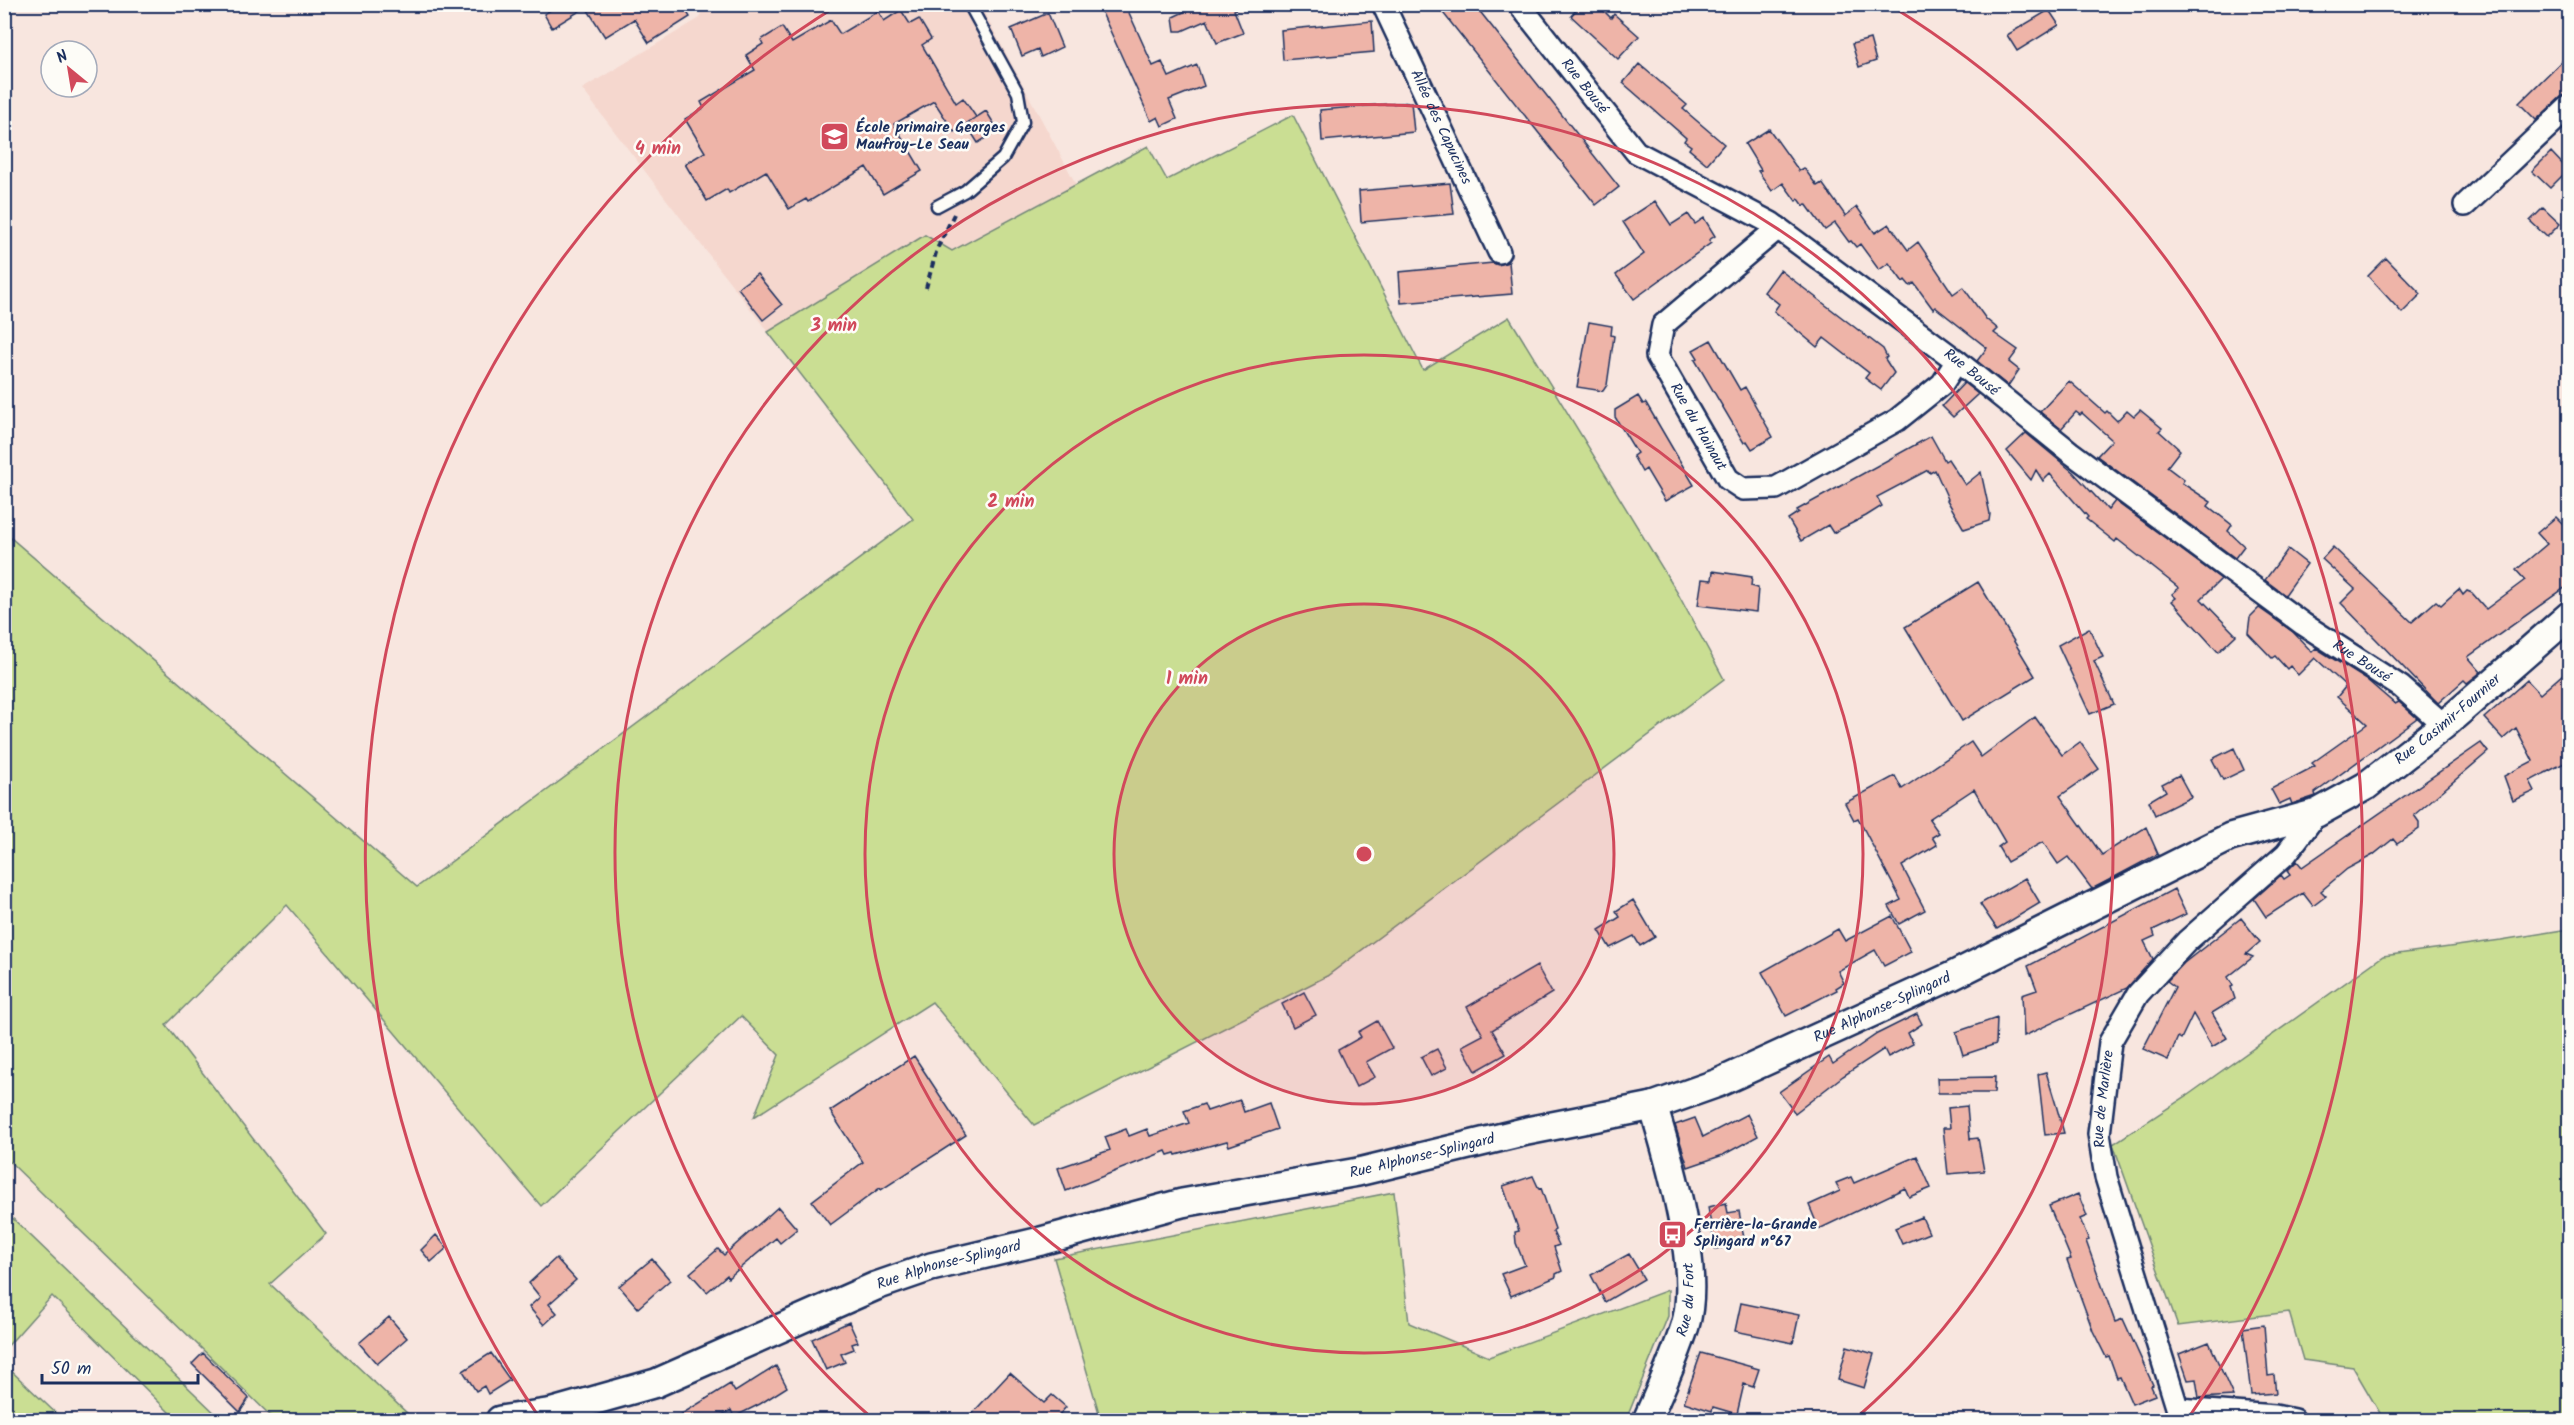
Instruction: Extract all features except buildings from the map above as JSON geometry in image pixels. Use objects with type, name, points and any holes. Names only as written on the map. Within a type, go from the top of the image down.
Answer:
[{"type":"street","name":"Allée des Capucines","points":[[1383,4],[1499,252]]},
{"type":"street","name":"Rue Bousé","points":[[1519,4],[1636,152],[1778,228],[1957,361],[2070,452],[2303,624],[2401,687],[2444,725]]},
{"type":"street","points":[[2465,205],[2570,106]]},
{"type":"street","name":"Rue du Hainaut","points":[[1778,228],[1663,325],[1657,356],[1728,479],[1743,489],[1776,488],[1897,420],[1942,384],[1957,361]]},
{"type":"street","name":"Rue Casimir-Fournier","points":[[2317,813],[2367,786],[2444,725],[2570,615]]},
{"type":"street","name":"Rue Alphonse-Splingard","points":[[500,1420],[553,1412],[656,1383],[876,1286],[931,1267],[1041,1241],[1182,1203],[1358,1172],[1527,1131],[1653,1106],[1718,1083],[1834,1031],[2022,942],[2230,837],[2317,813]]},
{"type":"street","name":"Rue de Marlière","points":[[2179,1415],[2106,1177],[2099,1134],[2110,1042],[2138,994],[2187,940],[2286,854],[2317,813]]},
{"type":"street","name":"Rue du Fort","points":[[1647,1420],[1685,1325],[1689,1282],[1681,1215],[1668,1156],[1653,1106]]},
{"type":"street","points":[[2179,1415],[2275,1416],[2294,1420]]},
{"type":"lane","points":[[937,206],[965,191],[1003,158],[1023,122],[1018,93],[969,4]]},
{"type":"path","points":[[926,288],[937,249],[965,191]]},
{"type":"shaded area","name":"École primaire Georges Maufroy-Le Seau","points":[[702,5],[980,5],[1076,184],[952,251],[925,235],[768,332],[582,89],[700,18]]},
{"type":"green space","points":[[1293,115],[1423,370],[1509,317],[1677,592],[1724,679],[1327,976],[1034,1125],[932,1002],[754,1117],[779,1055],[741,1016],[541,1206],[287,905],[166,1025],[326,1234],[270,1284],[409,1415],[394,1420],[275,1420],[9,1161],[5,1166],[5,533],[417,887],[913,519],[768,332],[925,235],[952,251],[1148,146],[1167,180]]},
{"type":"green space","points":[[2569,929],[2569,1420],[2384,1420],[2353,1367],[2303,1360],[2289,1312],[2178,1326],[2113,1144],[2188,1095],[2383,956]]},
{"type":"green space","points":[[1394,1192],[1409,1323],[1489,1357],[1668,1290],[1668,1316],[1626,1420],[1101,1420],[1054,1258]]},
{"type":"green space","points":[[4,1211],[222,1420],[177,1420],[52,1296],[5,1349]]},
{"type":"green space","points":[[5,1365],[63,1420],[5,1420]]},
{"type":"place","name":"École primaire Georges Maufroy-Le Seau","points":[[835,137]]},
{"type":"place","name":"Ferrière-la-Grande Splingard n°67","points":[[1673,1234]]}]
